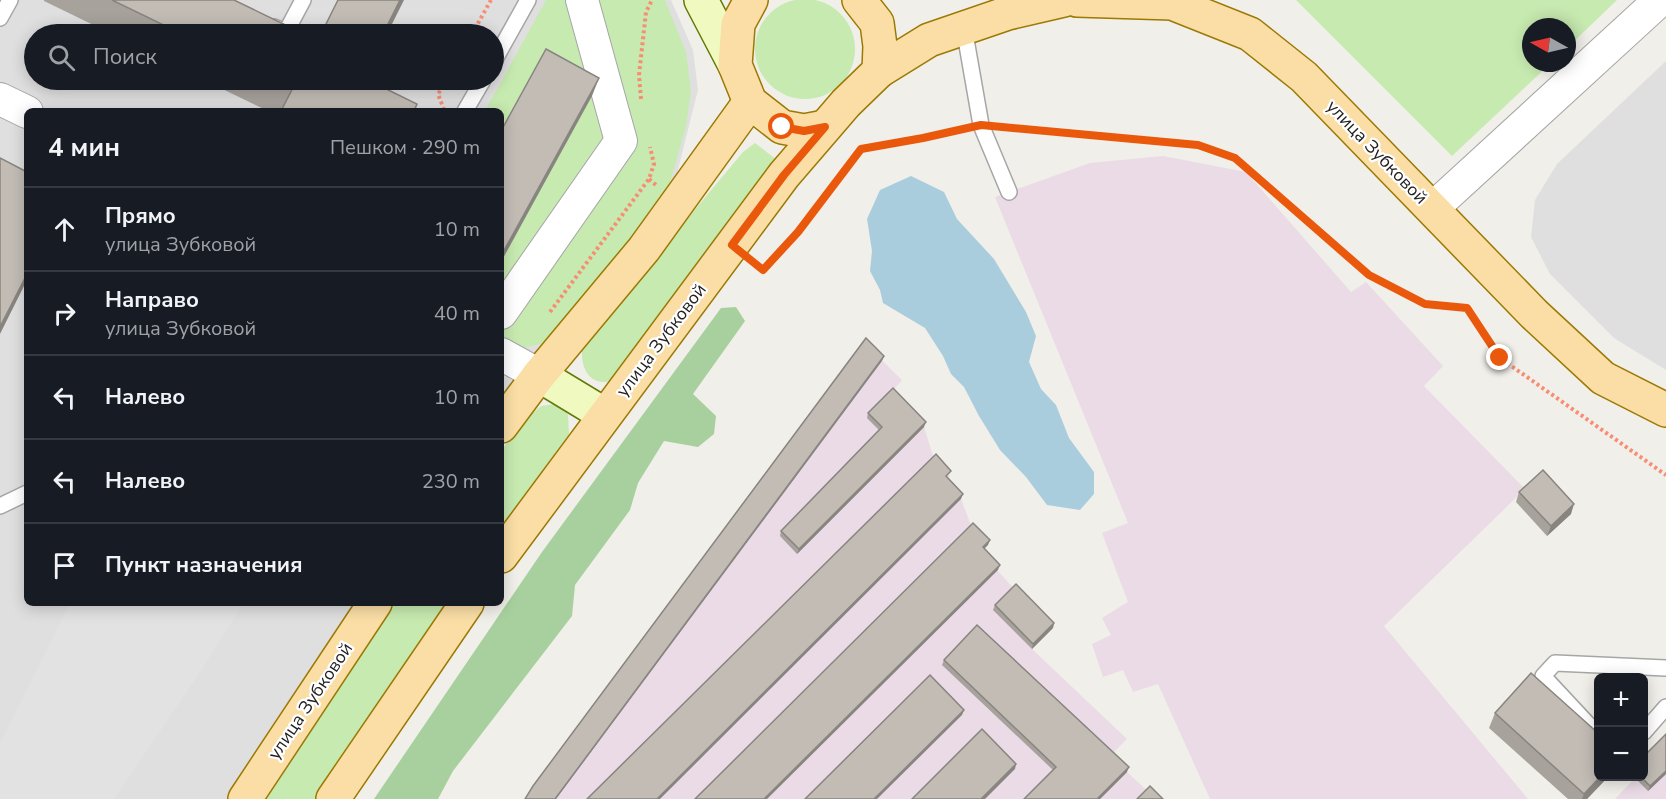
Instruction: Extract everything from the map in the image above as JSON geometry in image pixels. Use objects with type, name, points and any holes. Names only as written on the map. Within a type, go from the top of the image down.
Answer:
[{"type":"main road","points":[[751,0],[738,24],[735,66],[750,102],[782,127],[804,131],[825,127]]},
{"type":"main road","points":[[859,0],[877,23],[880,46],[879,71]]},
{"type":"main road","name":"улица Зубковой","points":[[504,552],[784,175],[846,103],[879,71],[929,40],[1008,13],[1064,0]]},
{"type":"main road","name":"улица Зубковой","points":[[1077,0],[1172,3],[1250,34],[1304,77],[1432,209]]},
{"type":"main road","points":[[504,422],[539,375],[644,249],[750,102]]},
{"type":"main road","points":[[1432,209],[1534,314],[1604,378],[1666,410]]},
{"type":"main road","name":"улица Зубковой","points":[[245,799],[373,606]]},
{"type":"main road","points":[[333,799],[465,606]]},
{"type":"street","points":[[504,309],[621,141],[582,0]]},
{"type":"street","points":[[701,0],[735,66]]},
{"type":"street","name":"улица Зубковой","points":[[1432,209],[1660,0]]},
{"type":"street","points":[[0,99],[24,111]]},
{"type":"street","points":[[504,356],[605,415]]},
{"type":"lane","points":[[0,18],[10,0]]},
{"type":"lane","points":[[290,24],[303,0]]},
{"type":"lane","points":[[504,43],[528,0]]},
{"type":"lane","points":[[257,18],[269,24]]},
{"type":"lane","points":[[964,28],[981,125],[1008,192]]},
{"type":"lane","points":[[467,108],[477,90]]},
{"type":"lane","points":[[0,506],[24,494]]},
{"type":"lane","points":[[1594,730],[1543,676],[1555,663],[1666,668]]},
{"type":"lane","points":[[1648,727],[1666,707]]},
{"type":"path","points":[[478,24],[491,0]]},
{"type":"path","points":[[441,90],[438,94],[443,108]]},
{"type":"path","points":[[732,245],[763,270],[798,232],[861,149],[981,125],[1198,145],[1235,158],[1369,275],[1425,304],[1467,308],[1500,358],[1666,474]]},
{"type":"path","points":[[649,179],[678,202]]},
{"type":"shaded area","points":[[0,0],[671,0],[693,50],[698,90],[669,205],[504,438],[504,108],[24,108],[24,606],[407,606],[296,799],[0,799]]},
{"type":"shaded area","points":[[1666,61],[1666,370],[1614,338],[1550,274],[1531,237],[1535,200],[1557,164]]},
{"type":"shaded area","points":[[1163,156],[1246,172],[1351,292],[1366,282],[1443,366],[1424,386],[1525,489],[1384,626],[1528,799],[1210,799],[1158,684],[1133,692],[1123,670],[1103,677],[1092,644],[1111,635],[1102,618],[1128,602],[1102,533],[1128,523],[995,197],[1090,163]]},
{"type":"shaded area","points":[[864,343],[902,380],[891,393],[924,427],[934,459],[950,476],[944,482],[961,499],[972,528],[988,545],[981,552],[1014,589],[1032,649],[1127,739],[1110,756],[1156,799],[526,799]]},
{"type":"shaded area","points":[[68,606],[242,606],[114,799],[0,799],[0,743]]},
{"type":"shaded area","points":[[1666,737],[1666,799],[1615,799],[1632,781],[1648,781],[1648,769]]},
{"type":"green space","points":[[805,-1],[824,3],[841,13],[851,30],[855,49],[851,68],[841,85],[824,95],[805,99],[786,95],[769,85],[759,68],[755,49],[759,30],[769,13],[786,3]]},
{"type":"green space","points":[[546,0],[665,0],[686,52],[691,91],[686,127],[665,200],[551,341],[516,350],[504,343],[504,108],[487,108],[497,90],[504,90],[504,76]]},
{"type":"green space","points":[[1296,0],[1617,0],[1576,39],[1576,18],[1522,18],[1522,72],[1541,72],[1452,156]]},
{"type":"green space","points":[[755,143],[777,160],[619,378],[605,382],[594,380],[584,368],[582,351],[657,255],[743,152]]},
{"type":"green space","points":[[736,307],[745,321],[693,394],[716,416],[714,434],[698,447],[664,441],[638,483],[630,510],[575,585],[572,616],[453,771],[438,799],[374,799],[542,552],[721,308]]},
{"type":"green space","points":[[554,404],[568,414],[569,434],[504,524],[504,447],[523,421],[541,406]]},
{"type":"green space","points":[[389,606],[446,606],[318,799],[262,799]]},
{"type":"water","points":[[911,176],[944,192],[957,219],[994,259],[1026,312],[1036,336],[1029,362],[1041,389],[1056,405],[1069,438],[1094,472],[1094,494],[1080,510],[1047,505],[1026,477],[1000,450],[964,387],[951,374],[943,356],[925,328],[883,303],[880,290],[870,271],[872,251],[867,219],[880,190]]},
{"type":"building","points":[[112,0],[234,0],[283,24],[161,24]]},
{"type":"building","points":[[338,0],[400,0],[388,24],[326,24]]},
{"type":"building","points":[[546,49],[599,78],[504,251],[504,126]]},
{"type":"building","points":[[292,90],[388,90],[417,104],[415,108],[283,108]]},
{"type":"building","points":[[0,158],[24,170],[24,280],[0,327]]},
{"type":"building","points":[[866,338],[884,356],[555,799],[525,799],[533,786]]},
{"type":"building","points":[[893,388],[926,422],[799,549],[781,531],[882,427],[868,413]]},
{"type":"building","points":[[936,454],[951,471],[946,476],[963,494],[657,799],[587,799]]},
{"type":"building","points":[[1543,470],[1574,504],[1551,526],[1519,492]]},
{"type":"building","points":[[973,523],[990,540],[983,547],[1000,565],[764,799],[695,799]]},
{"type":"building","points":[[1016,584],[1054,623],[1033,644],[995,605]]},
{"type":"building","points":[[977,625],[1129,767],[1097,799],[1024,799],[1056,767],[944,660]]},
{"type":"building","points":[[1531,673],[1594,730],[1594,781],[1596,781],[1584,794],[1495,713]]},
{"type":"building","points":[[930,675],[964,710],[874,799],[805,799]]},
{"type":"building","points":[[982,729],[1016,764],[981,799],[912,799]]},
{"type":"building","points":[[1666,734],[1666,771],[1650,786],[1645,781],[1648,781],[1648,752]]},
{"type":"building","points":[[1150,786],[1163,799],[1137,799]]},
{"type":"route","points":[[782,127],[804,131],[825,127],[784,175],[732,245],[763,270],[798,232],[861,149],[981,125],[1198,145],[1235,158],[1369,275],[1425,304],[1467,308],[1500,358]]}]
